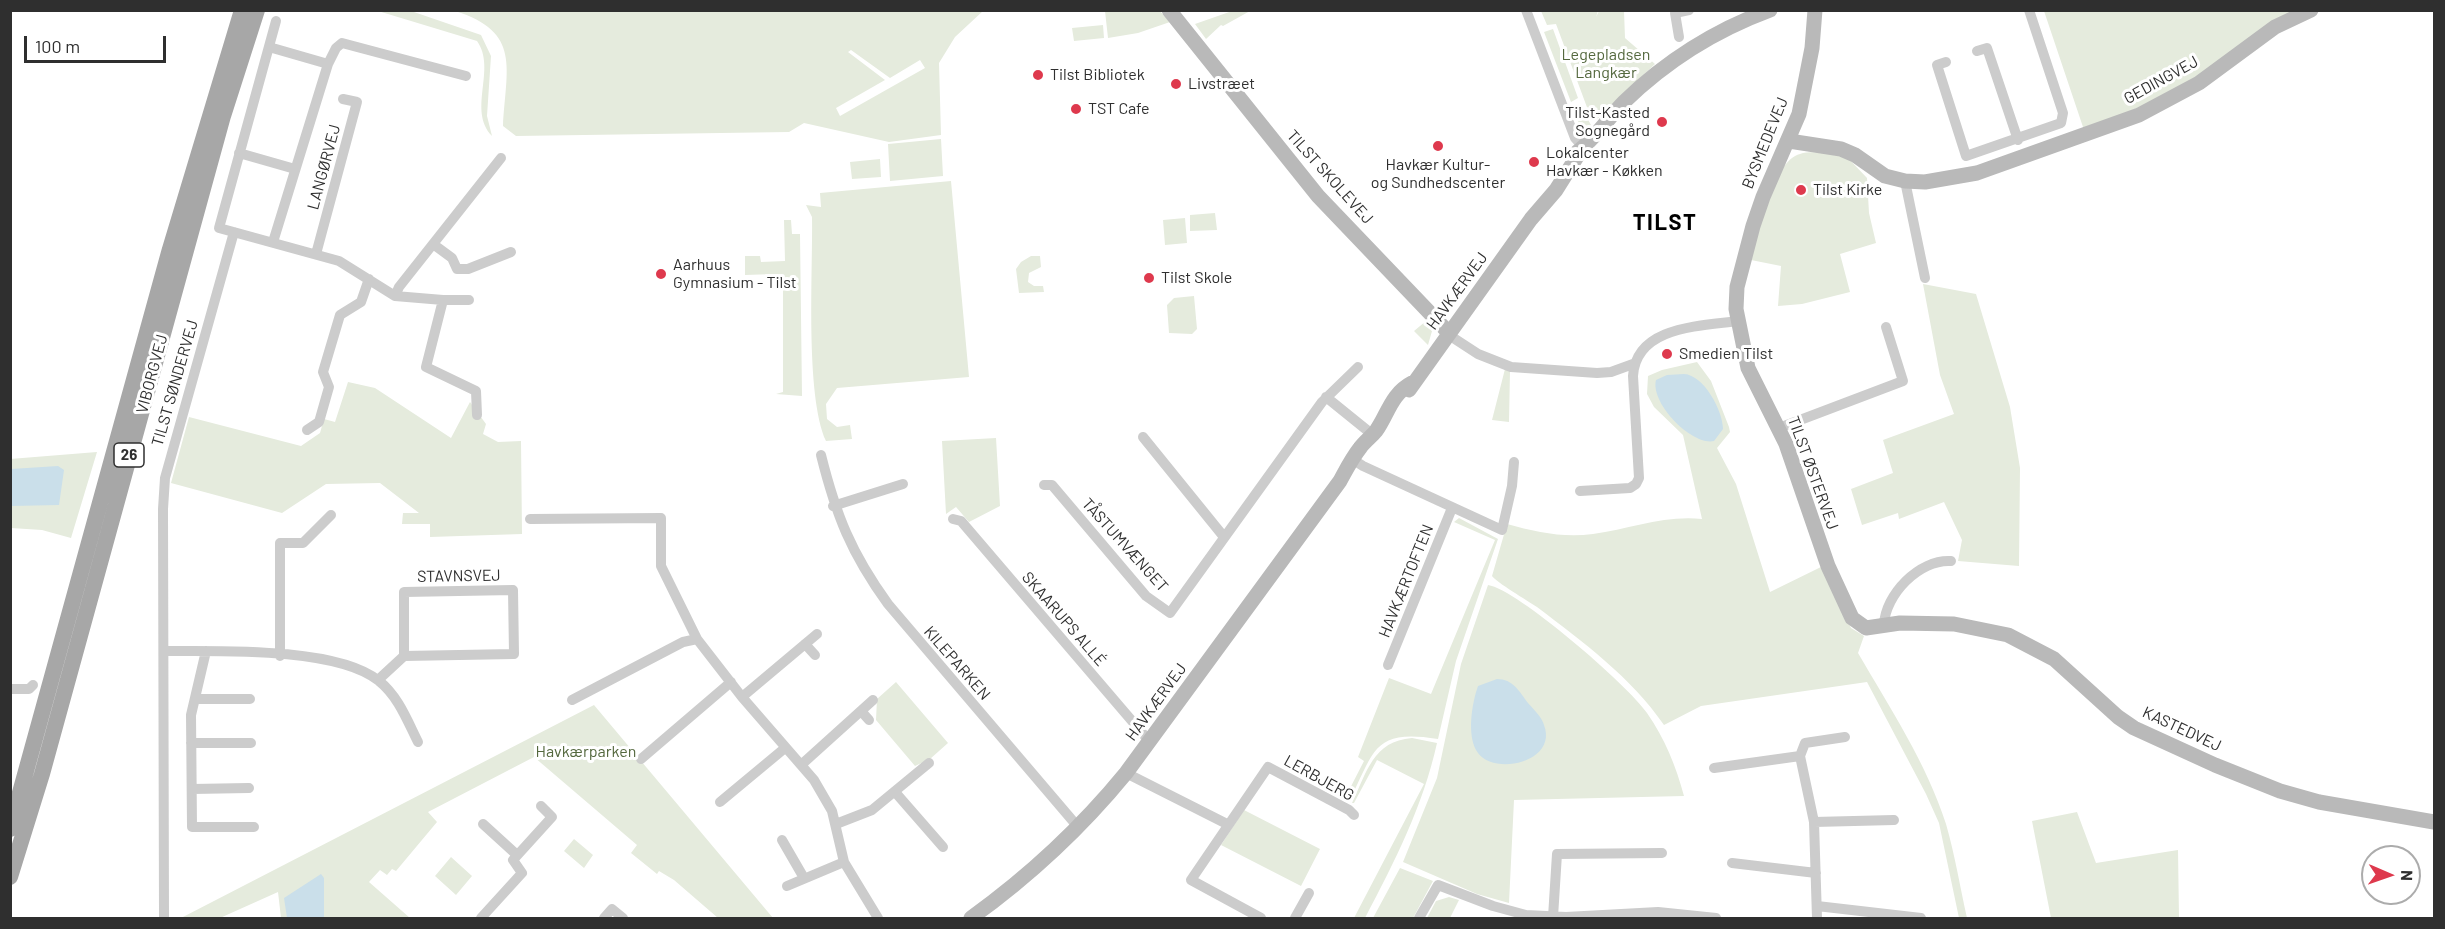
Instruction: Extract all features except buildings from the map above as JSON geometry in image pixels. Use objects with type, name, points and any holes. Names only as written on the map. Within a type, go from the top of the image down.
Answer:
[{"type":"main road","name":"VIBORGVEJ","points":[[10,829],[170,249],[242,10]]},
{"type":"main road","name":"VIBORGVEJ","points":[[10,877],[42,774],[223,116],[258,10]]},
{"type":"street","name":"TILST SKOLEVEJ","points":[[1169,10],[1318,196],[1345,220],[1452,336]]},
{"type":"street","points":[[1526,10],[1575,138],[1584,147]]},
{"type":"street","points":[[1679,37],[1675,13],[1689,10]]},
{"type":"street","name":"HAVKÆRVEJ","points":[[971,918],[1036,866],[1078,827],[1126,773],[1340,481],[1355,461],[1367,450],[1373,435],[1386,416],[1393,413],[1412,383],[1452,336],[1531,219],[1556,190],[1584,147],[1624,102],[1657,74],[1723,31],[1770,10]]},
{"type":"street","name":"BYSMEDEVEJ","points":[[1737,287],[1763,197],[1789,141],[1807,80],[1815,10]]},
{"type":"street","points":[[1946,62],[1937,65],[1966,156],[2015,140],[2063,120],[2029,10]]},
{"type":"street","name":"GEDINGVEJ","points":[[1789,141],[1841,149],[1855,155],[1885,176],[1905,181],[1952,178],[1977,173],[2139,115],[2199,83],[2275,27],[2311,10]]},
{"type":"street","points":[[276,21],[219,228],[339,261],[395,296],[469,300]]},
{"type":"street","points":[[273,243],[328,64],[336,48],[342,43],[466,75]]},
{"type":"street","points":[[268,47],[328,64]]},
{"type":"street","points":[[1977,51],[1987,48],[2015,140],[2018,159]]},
{"type":"street","name":"LANGØRVEJ","points":[[316,254],[357,102],[343,99]]},
{"type":"street","points":[[239,153],[295,169]]},
{"type":"street","points":[[395,296],[501,158]]},
{"type":"street","points":[[1905,181],[1925,278]]},
{"type":"street","name":"TILST SØNDERVEJ","points":[[164,918],[163,509],[165,478],[234,232]]},
{"type":"street","points":[[433,244],[452,258],[457,269],[468,269],[511,252]]},
{"type":"street","points":[[308,430],[319,422],[329,387],[323,372],[340,315],[361,302],[369,279]]},
{"type":"street","name":"TILST ØSTERVEJ","points":[[1737,287],[1738,321],[1748,368],[1779,428],[1828,566],[1852,618],[1866,628]]},
{"type":"street","points":[[443,300],[426,367],[476,391],[477,416]]},
{"type":"street","points":[[1580,491],[1630,488],[1639,478],[1634,364],[1643,350],[1656,339],[1673,331],[1738,321]]},
{"type":"street","points":[[1779,428],[1903,381],[1886,327]]},
{"type":"street","points":[[1452,336],[1478,354],[1511,367],[1597,373],[1611,372],[1634,364]]},
{"type":"street","name":"TÅSTUMVÆNGET","points":[[1044,485],[1052,485],[1146,596],[1170,613],[1326,397],[1358,368]]},
{"type":"street","points":[[1326,397],[1373,435]]},
{"type":"street","points":[[1143,437],[1224,537]]},
{"type":"street","name":"KILEPARKEN","points":[[820,455],[833,506],[862,569],[888,604],[1078,827]]},
{"type":"street","points":[[1355,461],[1502,530],[1517,467]]},
{"type":"street","points":[[833,506],[903,484]]},
{"type":"street","name":"HAVKÆRTOFTEN","points":[[1388,665],[1452,508]]},
{"type":"street","points":[[280,656],[280,543],[303,543],[331,515]]},
{"type":"street","points":[[530,519],[661,518],[662,566],[698,639],[742,697],[822,793],[836,824],[844,862],[878,918]]},
{"type":"street","name":"SKAARUPS ALLÉ","points":[[953,519],[961,521],[1150,742]]},
{"type":"street","points":[[1884,626],[1889,603],[1920,568],[1939,560],[1951,561]]},
{"type":"street","name":"STAVNSVEJ","points":[[513,590],[514,654],[404,656],[404,592],[513,590]]},
{"type":"street","name":"KASTEDVEJ","points":[[1866,628],[1954,624],[2008,635],[2054,659],[2134,728],[2215,765],[2280,792],[2319,802],[2434,822]]},
{"type":"street","points":[[742,697],[817,634]]},
{"type":"street","points":[[572,700],[682,642],[698,639]]},
{"type":"street","points":[[805,644],[815,655]]},
{"type":"street","points":[[164,651],[206,651],[280,656],[338,662],[352,666],[378,680],[397,701],[418,742]]},
{"type":"street","points":[[206,651],[191,715],[192,827],[254,827]]},
{"type":"street","points":[[378,680],[404,656]]},
{"type":"street","points":[[640,759],[659,738],[731,682]]},
{"type":"street","points":[[10,689],[29,689],[33,685]]},
{"type":"street","points":[[195,699],[250,699]]},
{"type":"street","points":[[801,765],[873,700]]},
{"type":"street","points":[[861,711],[869,720]]},
{"type":"street","points":[[1817,918],[1814,822],[1800,756],[1805,743],[1845,737]]},
{"type":"street","points":[[191,744],[251,743]]},
{"type":"street","points":[[718,787],[723,800],[785,748]]},
{"type":"street","points":[[1714,768],[1800,756]]},
{"type":"street","points":[[836,824],[859,817],[895,792],[929,763]]},
{"type":"street","name":"LERBJERG","points":[[1261,918],[1191,880],[1268,767],[1349,810],[1354,815]]},
{"type":"street","points":[[1126,773],[1227,824]]},
{"type":"street","points":[[192,789],[249,788]]},
{"type":"street","points":[[895,792],[943,848]]},
{"type":"street","points":[[481,918],[522,873],[513,860],[552,817],[541,806]]},
{"type":"street","points":[[1814,822],[1894,820]]},
{"type":"street","points":[[483,825],[517,855]]},
{"type":"street","points":[[782,840],[804,878]]},
{"type":"street","points":[[1553,917],[1557,854],[1662,853]]},
{"type":"street","points":[[787,886],[844,862]]},
{"type":"street","points":[[1732,863],[1816,873]]},
{"type":"street","points":[[1419,918],[1438,885],[1492,906],[1526,915],[1566,918],[1658,912],[1716,918]]},
{"type":"street","points":[[1295,918],[1309,893]]},
{"type":"street","points":[[1817,906],[1921,918]]},
{"type":"street","points":[[604,918],[612,909],[623,918]]},
{"type":"green space","points":[[1235,10],[1250,11],[1221,25],[1206,39],[1195,24]]},
{"type":"green space","points":[[378,11],[411,11],[481,35],[491,56],[487,116],[492,136],[485,126],[482,114],[484,64],[477,41]]},
{"type":"green space","points":[[455,11],[983,11],[955,37],[939,63],[941,135],[889,142],[804,123],[789,132],[516,136],[503,126],[507,70],[505,55],[500,41],[491,30],[476,20]],"holes":[[[851,50],[890,78],[920,60],[925,68],[840,116],[836,108],[885,80],[848,52]]]},
{"type":"green space","points":[[1105,11],[1160,11],[1170,22],[1138,33],[1108,38]]},
{"type":"green space","name":"Legepladsen Langkær","points":[[1541,11],[1598,11],[1596,17],[1599,11],[1624,11],[1625,38],[1655,64],[1596,120],[1591,118],[1556,24],[1547,25]]},
{"type":"green space","points":[[2044,11],[2297,11],[2188,82],[2142,106],[2084,130]]},
{"type":"green space","points":[[1103,25],[1104,38],[1074,41],[1072,28]]},
{"type":"green space","points":[[1553,29],[1578,98],[1571,102],[1544,32]]},
{"type":"green space","points":[[1581,107],[1591,125],[1582,135],[1574,110]]},
{"type":"green space","points":[[941,139],[943,176],[890,181],[888,144]]},
{"type":"green space","points":[[1811,152],[1832,153],[1847,157],[1867,178],[1869,213],[1876,243],[1840,254],[1850,292],[1802,304],[1778,306],[1781,266],[1751,260],[1768,200],[1774,184],[1790,159]]},
{"type":"green space","points":[[880,159],[881,177],[852,179],[850,162]]},
{"type":"green space","points":[[951,181],[969,377],[837,388],[826,404],[827,419],[837,427],[850,425],[852,439],[826,441],[819,420],[815,394],[812,332],[812,217],[806,205],[821,207],[820,193]]},
{"type":"green space","points":[[1215,213],[1217,230],[1190,231],[1190,215]]},
{"type":"green space","points":[[1185,218],[1187,243],[1165,245],[1163,220]]},
{"type":"green space","points":[[784,220],[791,220],[792,234],[800,234],[802,396],[776,394],[783,392],[783,285],[775,285],[775,274],[745,275],[745,256],[760,256],[761,262],[785,261]]},
{"type":"green space","points":[[1031,256],[1040,256],[1041,267],[1029,273],[1028,282],[1034,286],[1043,286],[1044,292],[1019,293],[1016,269],[1021,262]]},
{"type":"green space","points":[[1923,284],[1976,294],[2010,407],[2020,468],[2019,566],[1958,561],[1962,540],[1944,502],[1899,519],[1898,513],[1862,525],[1851,489],[1893,473],[1883,440],[1954,414],[1940,375]]},
{"type":"green space","points":[[1194,296],[1197,329],[1192,334],[1169,333],[1167,305],[1174,298]]},
{"type":"green space","points":[[1426,321],[1432,331],[1428,345],[1414,331]]},
{"type":"green space","points":[[1697,362],[1711,381],[1729,427],[1730,432],[1717,448],[1736,484],[1770,592],[1823,566],[1851,628],[1864,636],[1858,653],[1907,737],[1938,802],[1955,859],[1967,918],[1959,918],[1939,823],[1867,682],[1701,706],[1664,725],[1637,691],[1605,661],[1572,633],[1492,576],[1507,524],[1550,534],[1582,535],[1674,519],[1702,519],[1683,435],[1654,407],[1647,394],[1648,376],[1662,370]]},
{"type":"green space","points":[[1505,369],[1510,371],[1509,422],[1492,420]]},
{"type":"green space","points":[[348,382],[375,388],[451,438],[470,402],[486,424],[483,434],[498,442],[521,441],[522,534],[430,537],[430,524],[402,524],[403,513],[419,513],[380,483],[326,484],[282,513],[171,483],[189,417],[301,446],[320,433],[324,419],[335,422]]},
{"type":"green space","points":[[996,438],[1000,506],[969,522],[956,507],[946,514],[942,441]]},
{"type":"green space","points":[[97,452],[71,538],[42,530],[11,528],[10,459]]},
{"type":"green space","points":[[1459,518],[1498,539],[1456,661],[1438,739],[1401,737],[1389,740],[1372,756],[1350,800],[1345,798],[1364,761],[1358,757],[1389,678],[1431,694],[1495,540],[1454,522]]},
{"type":"green space","points":[[1488,585],[1523,603],[1572,640],[1636,700],[1647,713],[1665,743],[1684,796],[1514,800],[1509,903],[1477,894],[1403,862],[1437,778],[1461,664]]},
{"type":"green space","points":[[896,682],[948,743],[930,759],[915,766],[876,720],[877,699]]},
{"type":"green space","name":"Havkærparken","points":[[594,705],[773,918],[718,918],[674,880],[659,871],[657,874],[631,853],[637,845],[534,757],[428,812],[437,822],[396,871],[392,869],[387,875],[380,870],[369,882],[410,918],[281,918],[278,892],[220,918],[181,918]]},
{"type":"green space","points":[[1412,738],[1437,743],[1424,789],[1397,854],[1365,918],[1354,918],[1424,784],[1377,760],[1352,803],[1367,770],[1380,752],[1399,740]]},
{"type":"green space","points":[[1244,810],[1320,849],[1301,886],[1221,845]]},
{"type":"green space","points":[[2077,812],[2096,863],[2178,850],[2179,918],[2051,918],[2032,821]]},
{"type":"green space","points":[[574,839],[593,855],[584,868],[564,851]]},
{"type":"green space","points":[[451,857],[472,876],[456,895],[435,876]]},
{"type":"green space","points":[[1400,868],[1433,881],[1413,918],[1373,918]]},
{"type":"green space","points":[[1449,897],[1459,900],[1450,918],[1427,918],[1436,901]]},
{"type":"water","points":[[1684,374],[1699,380],[1716,404],[1723,429],[1714,441],[1705,441],[1684,430],[1659,400],[1656,380],[1667,375]]},
{"type":"water","points":[[58,466],[64,470],[59,505],[11,506],[11,469]]},
{"type":"water","points":[[1497,679],[1515,686],[1544,725],[1546,738],[1542,748],[1523,762],[1497,764],[1486,760],[1474,746],[1471,720],[1478,686]]},
{"type":"water","points":[[321,874],[324,878],[324,918],[287,918],[284,898]]},
{"type":"place","name":"Tilst Bibliotek","points":[[1038,75]]},
{"type":"place","name":"Livstræet","points":[[1176,84]]},
{"type":"place","name":"TST Cafe","points":[[1076,109]]},
{"type":"place","name":"Tilst-Kasted Sognegård","points":[[1662,122]]},
{"type":"place","name":"Havkær Kultur- og Sundhedscenter","points":[[1438,146]]},
{"type":"place","name":"Lokalcenter Havkær - Køkken","points":[[1534,162]]},
{"type":"place","name":"Tilst Kirke","points":[[1801,190]]},
{"type":"place","name":"Aarhuus Gymnasium - Tilst","points":[[661,274]]},
{"type":"place","name":"Tilst Skole","points":[[1149,278]]},
{"type":"place","name":"Smedien Tilst","points":[[1667,354]]},
{"type":"district","name":"TILST","points":[[1665,223]]}]
